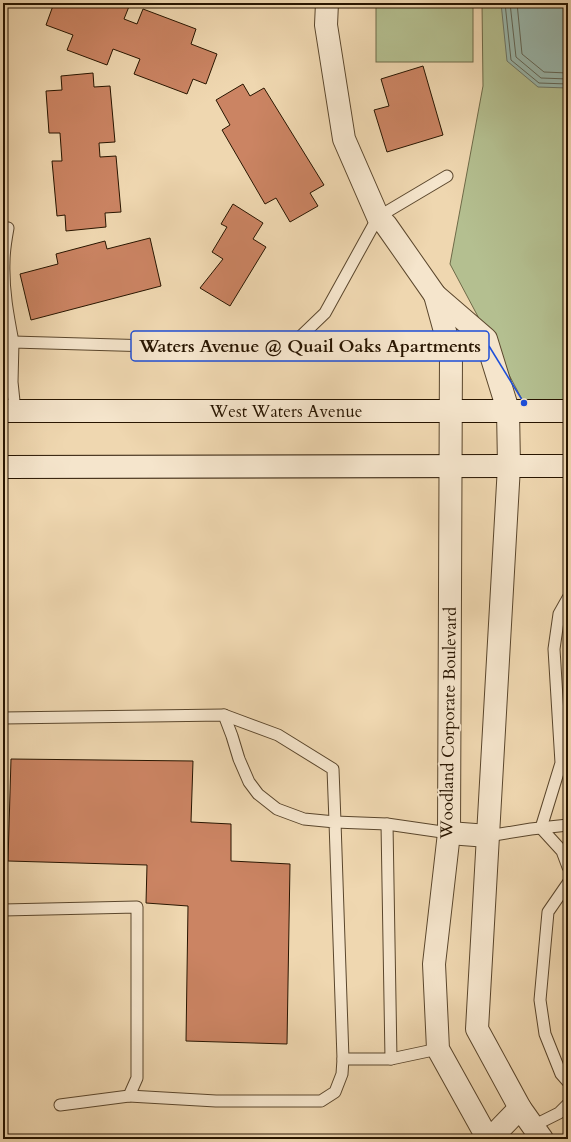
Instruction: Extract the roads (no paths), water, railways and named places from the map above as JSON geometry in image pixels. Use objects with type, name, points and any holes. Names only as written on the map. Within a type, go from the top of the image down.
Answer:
[{"type":"street","points":[[327,3],[326,25],[344,139],[378,217],[386,225],[435,295],[486,339],[508,410],[509,466],[477,1029],[520,1108],[538,1133]]},
{"type":"street","name":"Woodland Corporate Boulevard","points":[[435,295],[451,353],[449,833],[434,964],[438,1049],[489,1139]]},
{"type":"street","name":"West Waters Avenue","points":[[7,414],[508,410],[568,411]]},
{"type":"street","points":[[3,467],[568,466]]},
{"type":"street","points":[[449,833],[488,836]]},
{"type":"street","points":[[489,1139],[520,1108]]},
{"type":"lane","points":[[13,342],[257,349],[298,339],[325,313],[378,217],[447,176]]},
{"type":"lane","points":[[7,414],[12,382],[13,342],[7,313],[4,287],[4,261],[8,228]]},
{"type":"lane","points":[[541,828],[561,763],[554,649],[560,614],[568,598]]},
{"type":"lane","points":[[224,715],[239,759],[249,782],[258,794],[277,809],[304,819],[387,824],[449,833]]},
{"type":"lane","points":[[3,718],[224,715],[278,735],[333,769],[343,1060],[342,1074],[335,1092],[321,1101],[216,1101],[128,1096],[60,1105]]},
{"type":"lane","points":[[387,824],[391,1058]]},
{"type":"lane","points":[[488,836],[568,825]]},
{"type":"lane","points":[[541,828],[562,851],[568,867]]},
{"type":"lane","points":[[568,883],[548,912],[540,1000],[545,1034],[561,1074],[568,1082]]},
{"type":"lane","points":[[3,910],[137,907],[137,1078],[128,1096]]},
{"type":"lane","points":[[343,1060],[391,1058],[438,1049]]},
{"type":"lane","points":[[538,1133],[568,1104]]},
{"type":"water","points":[[501,3],[568,3],[568,88],[538,87],[507,61]]},
{"type":"place","name":"Waters Avenue @ Quail Oaks Apartments","points":[[524,403]]}]
